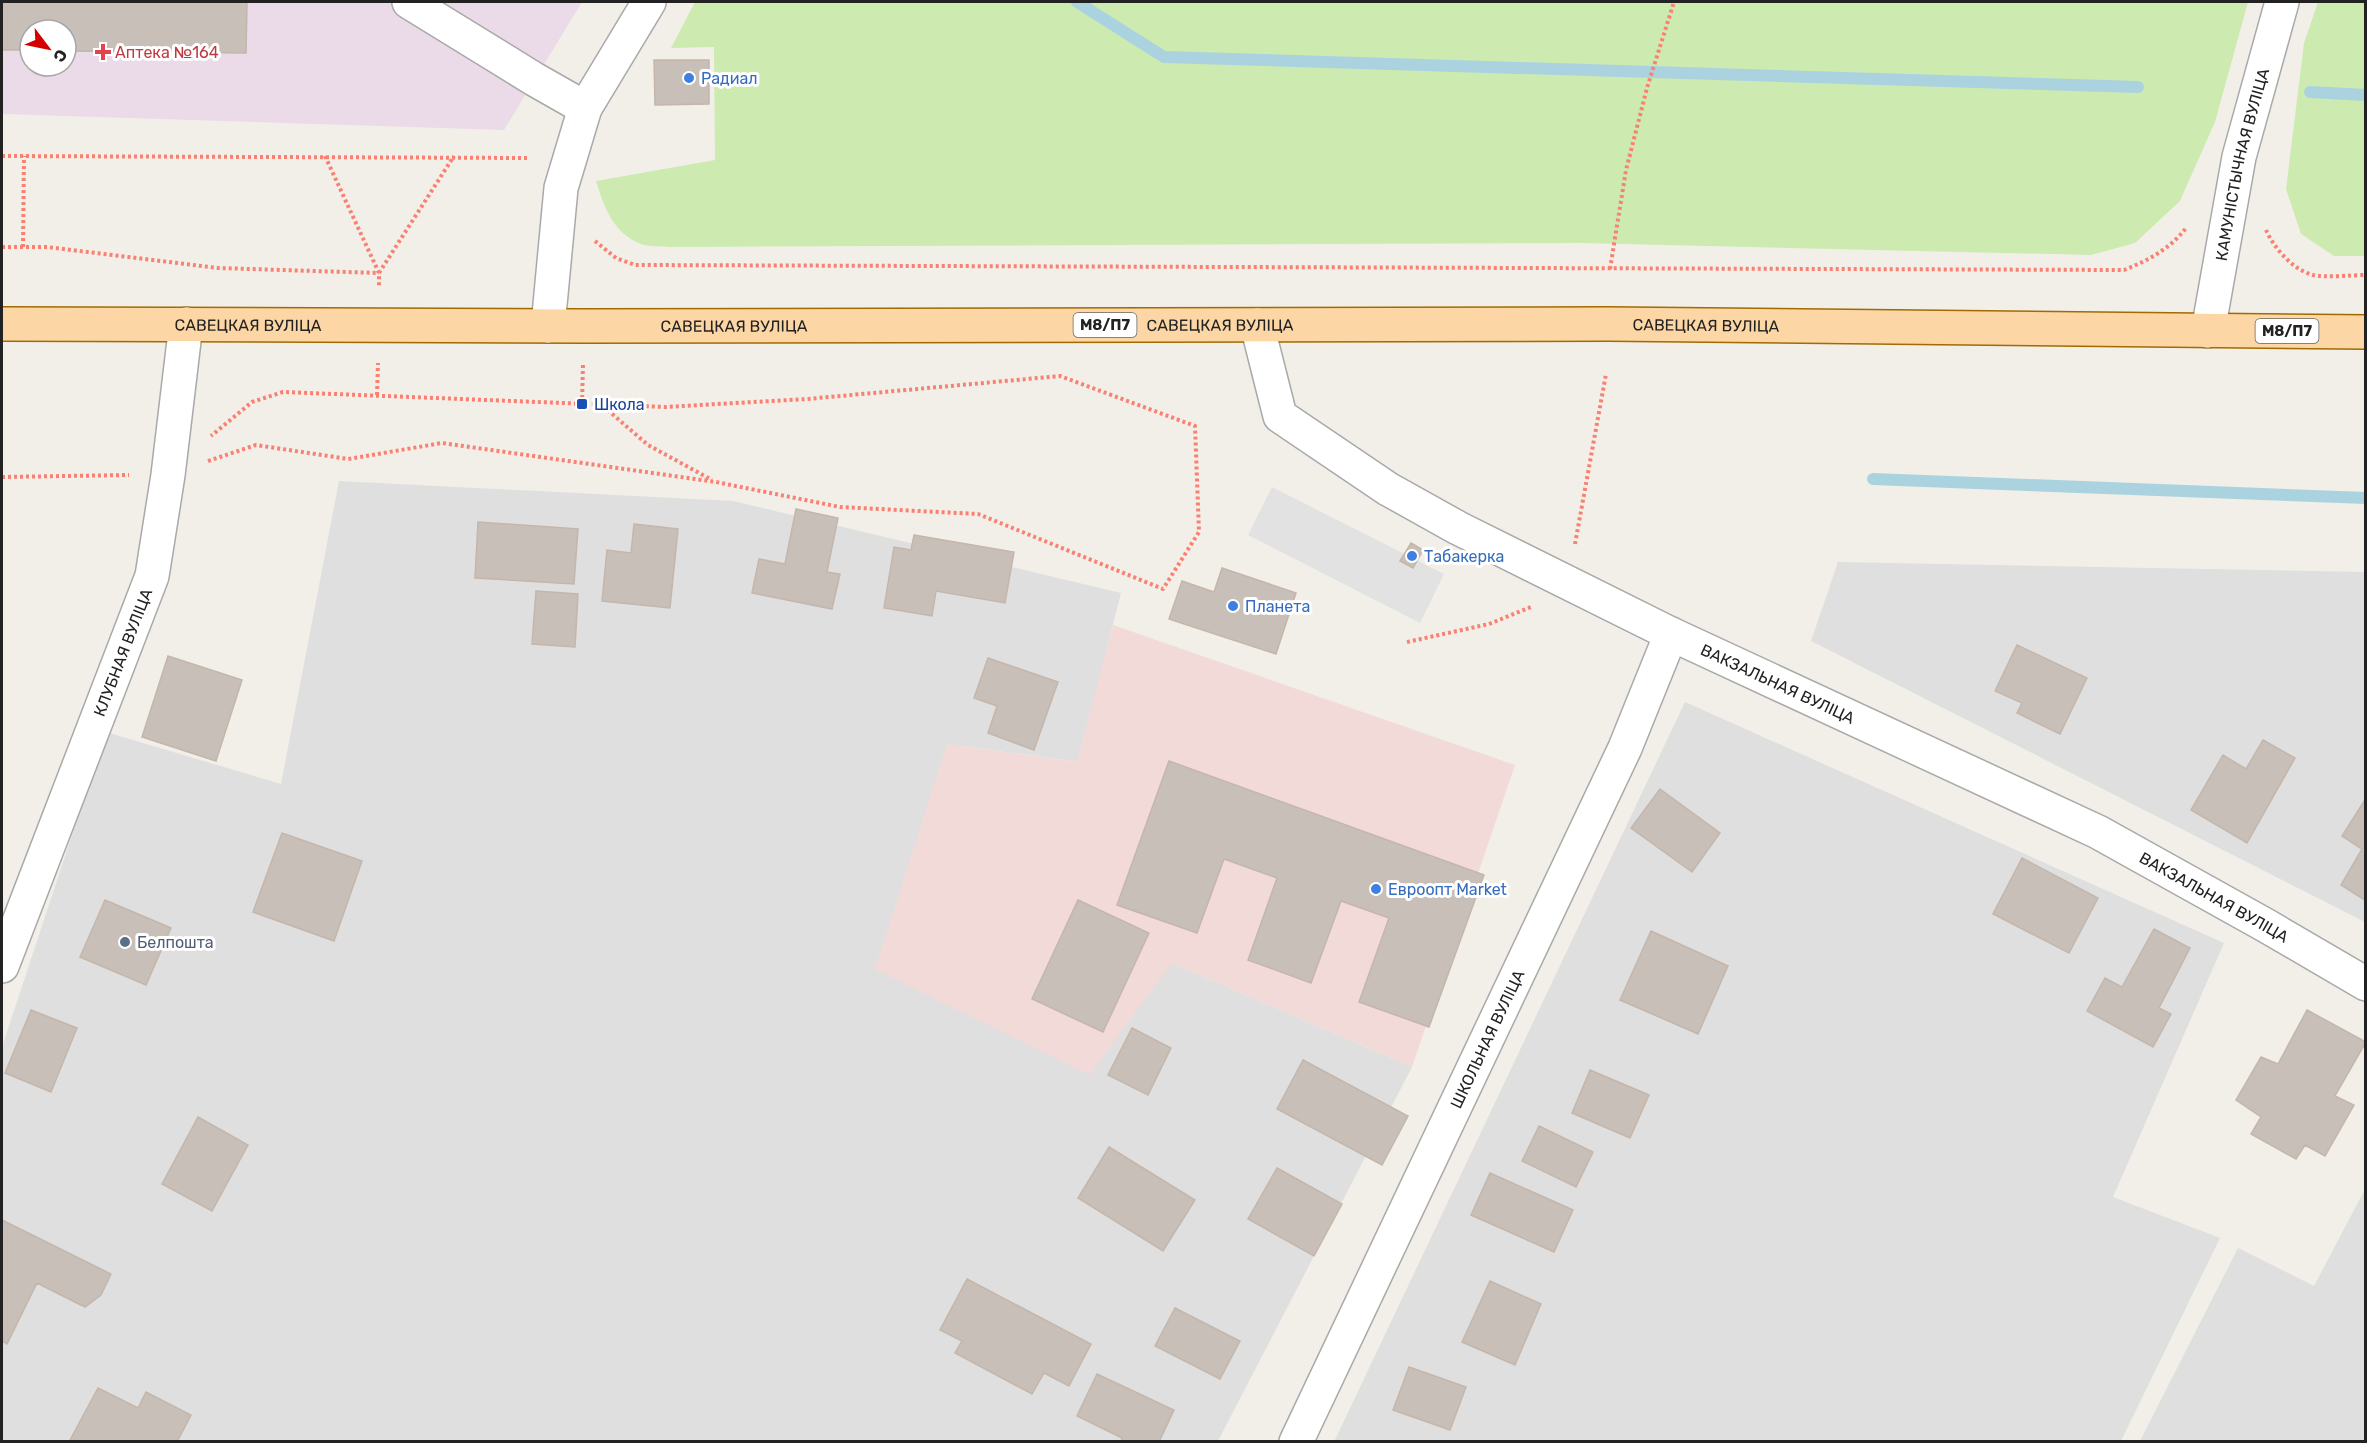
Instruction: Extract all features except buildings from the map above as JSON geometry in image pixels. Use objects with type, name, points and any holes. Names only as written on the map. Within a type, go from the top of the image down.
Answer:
[{"type":"main road","name":"САВЕЦКАЯ ВУЛІЦА","points":[[2,324],[548,326],[1608,324],[2366,332]]},
{"type":"street","points":[[409,2],[534,80],[585,108]]},
{"type":"street","points":[[548,326],[561,188],[585,108],[649,2]]},
{"type":"street","name":"КАМУНІСТЫЧНАЯ ВУЛІЦА","points":[[2208,330],[2239,157],[2282,2]]},
{"type":"street","name":"КЛУБНАЯ ВУЛІЦА","points":[[2,966],[152,576],[168,475],[186,324]]},
{"type":"street","name":"ВАКЗАЛЬНАЯ ВУЛІЦА","points":[[1257,325],[1280,416],[1388,489],[1458,528],[1671,634],[2098,832],[2366,984]]},
{"type":"street","name":"ШКОЛЬНАЯ ВУЛІЦА","points":[[1296,1442],[1625,748],[1671,634]]},
{"type":"path","points":[[1610,269],[1626,170],[1647,88],[1674,2]]},
{"type":"path","points":[[2,156],[544,158],[596,242],[616,258],[635,266],[2124,270],[2146,262],[2166,249],[2187,225]]},
{"type":"path","points":[[23,248],[24,156]]},
{"type":"path","points":[[325,156],[379,273]]},
{"type":"path","points":[[379,273],[454,156]]},
{"type":"path","points":[[2265,228],[2281,253],[2295,265],[2313,275],[2366,275]]},
{"type":"path","points":[[2,247],[47,247],[218,268],[379,273]]},
{"type":"path","points":[[1574,552],[1606,374]]},
{"type":"path","points":[[168,475],[256,445],[348,459],[442,443],[716,482],[840,507],[978,514],[1163,589],[1199,532],[1195,426],[1060,376],[807,399],[665,407],[377,395]]},
{"type":"path","points":[[602,405],[648,445],[716,482]]},
{"type":"path","points":[[1407,642],[1489,624],[1532,607]]},
{"type":"shaded area","points":[[2,2],[582,2],[504,130],[2,114]]},
{"type":"shaded area","points":[[339,481],[733,501],[1121,593],[1078,762],[963,746],[875,969],[1172,963],[1412,1067],[1218,1441],[2,1442],[2,1047],[106,732],[281,784]]},
{"type":"shaded area","points":[[1272,487],[1444,574],[1420,623],[1248,535]]},
{"type":"shaded area","points":[[1838,562],[2365,572],[2365,922],[1811,641]]},
{"type":"shaded area","points":[[1113,625],[1515,765],[1412,1067],[1172,963],[1089,1075],[875,969],[947,744],[1077,762]]},
{"type":"shaded area","points":[[1685,702],[2224,943],[2113,1197],[2220,1238],[2121,1441],[1334,1442]]},
{"type":"shaded area","points":[[2365,1189],[2365,1441],[2140,1441],[2238,1248],[2314,1286]]},
{"type":"green space","points":[[695,2],[2248,2],[2215,122],[2180,201],[2135,243],[2091,255],[1581,243],[669,247],[644,245],[623,233],[611,218],[596,181],[715,160],[714,47],[671,48]]},
{"type":"green space","points":[[2318,2],[2365,2],[2365,256],[2334,256],[2301,234],[2286,189],[2304,43]]},
{"type":"waterway","points":[[1077,2],[1164,57],[2138,87]]},
{"type":"waterway","points":[[2310,92],[2366,95]]},
{"type":"waterway","points":[[1873,479],[2366,498]]},
{"type":"place","name":"Аптека №164","points":[[103,52]]},
{"type":"place","name":"Радиал","points":[[689,78]]},
{"type":"place","name":"Школа","points":[[582,404]]},
{"type":"place","name":"Табакерка","points":[[1412,556]]},
{"type":"place","name":"Планета","points":[[1233,606]]},
{"type":"place","name":"Евроопт Market","points":[[1376,889]]},
{"type":"place","name":"Белпошта","points":[[125,942]]}]
